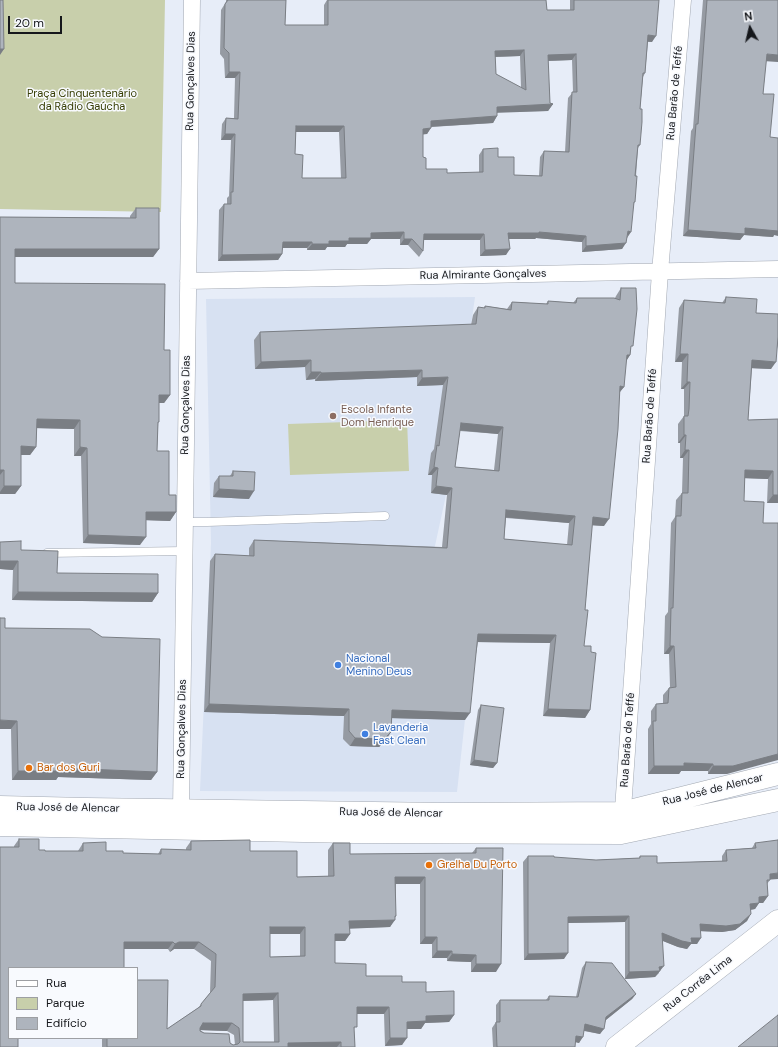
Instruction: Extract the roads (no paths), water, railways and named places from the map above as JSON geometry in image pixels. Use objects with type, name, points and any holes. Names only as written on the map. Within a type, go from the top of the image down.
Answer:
[{"type":"main road","name":"Rua José de Alencar","points":[[0,807],[445,814],[622,823],[778,774]]},
{"type":"main road","name":"Rua José de Alencar","points":[[0,825],[383,832],[622,823],[778,800]]},
{"type":"main road","points":[[138,828],[181,810],[217,829]]},
{"type":"main road","points":[[383,832],[445,814]]},
{"type":"main road","name":"Rua Corrêa Lima","points":[[617,1047],[778,921]]},
{"type":"street","name":"Rua Gonçalves Dias","points":[[181,810],[192,0]]},
{"type":"street","name":"Rua Barão de Teffé","points":[[622,823],[660,272],[683,0]]},
{"type":"street","name":"Rua Almirante Gonçalves","points":[[188,281],[778,269]]},
{"type":"lane","points":[[185,522],[386,516]]},
{"type":"lane","points":[[42,553],[184,551]]},
{"type":"place","name":"Escola Infante Dom Henrique","points":[[333,416]]},
{"type":"place","name":"Nacional Menino Deus","points":[[338,665]]},
{"type":"place","name":"Lavanderia Fast Clean","points":[[365,734]]},
{"type":"place","name":"Bar dos Guri","points":[[29,768]]},
{"type":"place","name":"Grelha Du Porto","points":[[429,865]]},
{"type":"park label","name":"Praça Cinquentenário da Rádio Gaúcha","points":[[82,100]]}]
